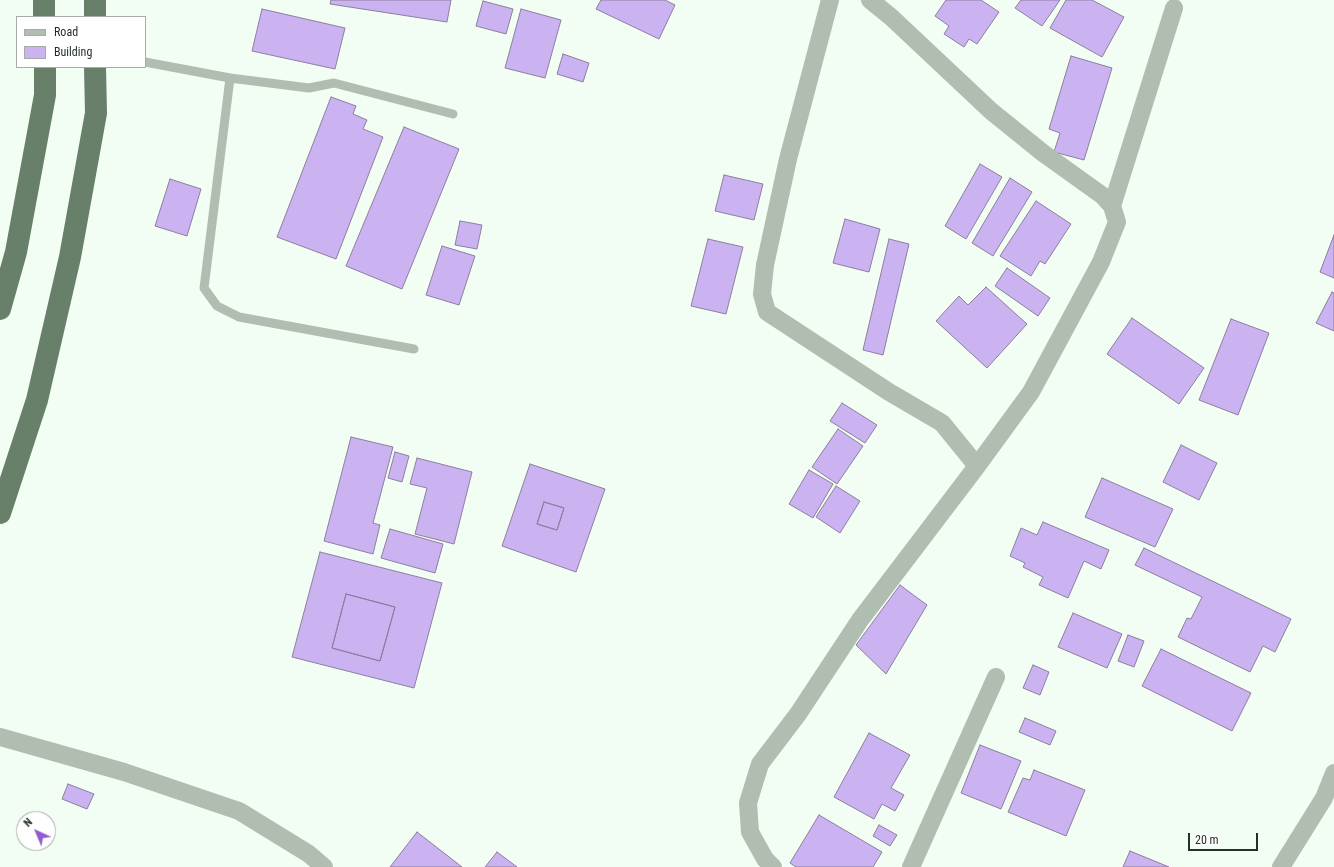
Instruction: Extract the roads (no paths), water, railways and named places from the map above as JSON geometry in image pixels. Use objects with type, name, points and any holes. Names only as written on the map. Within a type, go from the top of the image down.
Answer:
[{"type":"highway","points":[[44,0],[44,16]]},
{"type":"highway","points":[[94,0],[95,16]]},
{"type":"highway","points":[[0,309],[16,252],[45,95],[45,68]]},
{"type":"highway","points":[[0,514],[37,400],[70,257],[96,113],[95,68]]},
{"type":"street","points":[[830,0],[788,159],[765,266],[762,294],[765,306],[767,312],[889,392],[942,423],[977,466]]},
{"type":"street","points":[[773,867],[766,859],[750,832],[748,803],[760,764],[798,714],[860,620],[1031,392],[1101,262],[1117,222],[1112,206],[1103,196],[1043,153],[991,112],[891,17],[870,0]]},
{"type":"street","points":[[1112,206],[1174,8]]},
{"type":"street","points":[[911,867],[996,677]]},
{"type":"street","points":[[0,737],[124,772],[239,811],[309,854],[324,867]]},
{"type":"street","points":[[1281,867],[1324,798],[1334,773]]},
{"type":"lane","points":[[146,62],[230,78],[310,88],[334,83],[453,114]]},
{"type":"lane","points":[[230,78],[204,288],[217,306],[239,317],[414,349]]}]
